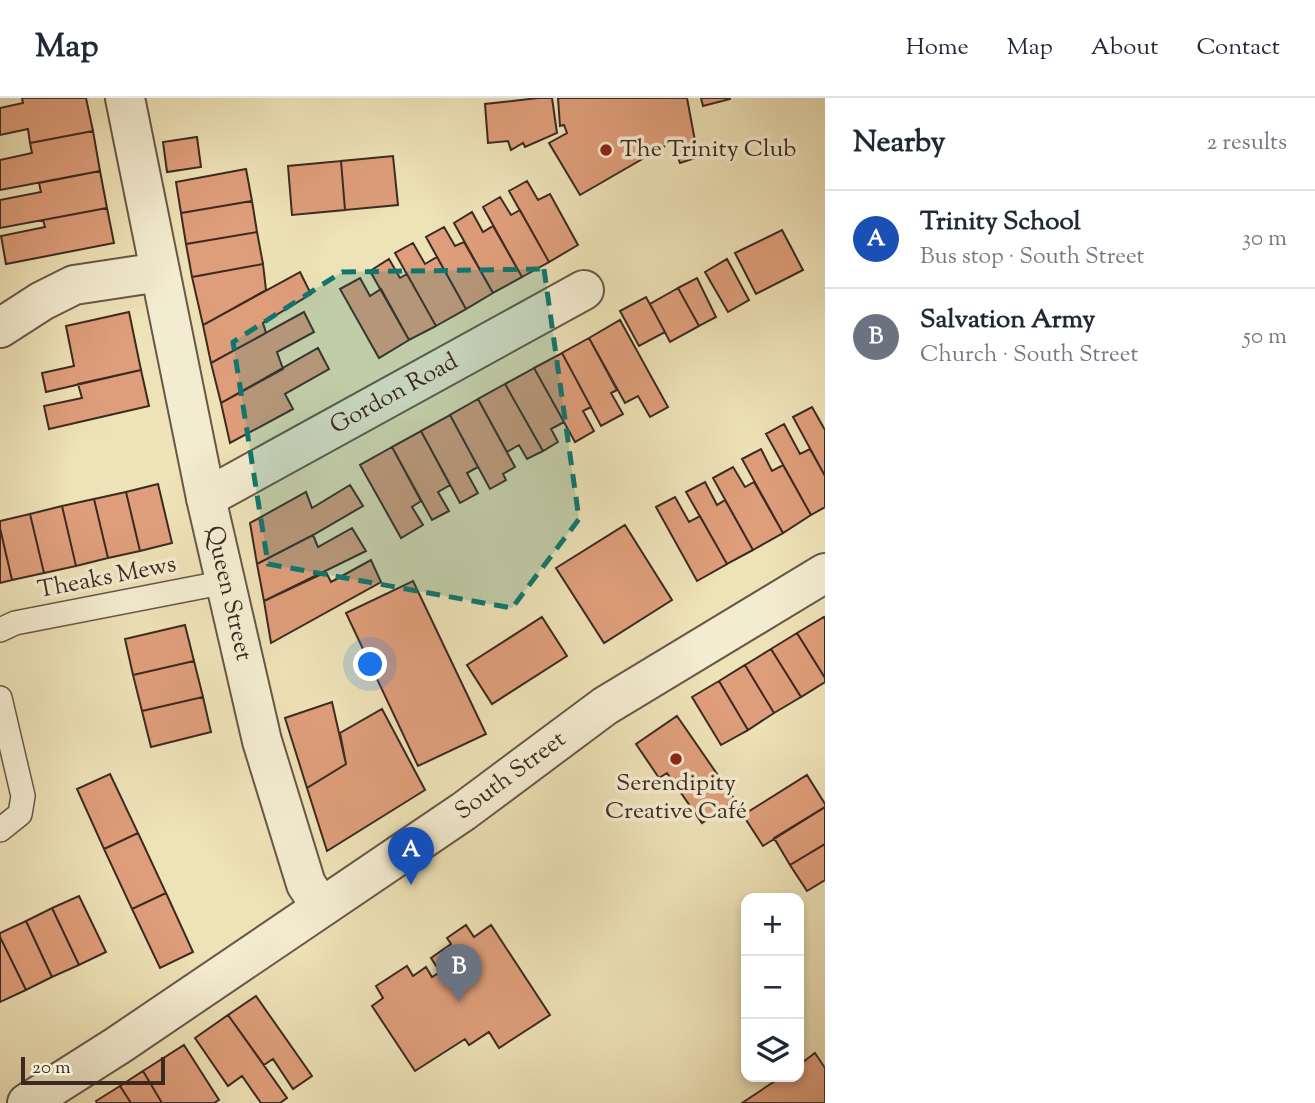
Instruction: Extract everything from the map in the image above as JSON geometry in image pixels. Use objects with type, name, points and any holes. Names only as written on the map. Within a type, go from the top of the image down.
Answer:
[{"type":"street","name":"Queen Street","points":[[125,98],[206,498],[262,741],[306,884],[321,907]]},
{"type":"street","points":[[0,328],[42,301],[74,285],[160,272]]},
{"type":"street","name":"Gordon Road","points":[[206,498],[584,290]]},
{"type":"street","name":"South Street","points":[[27,1103],[117,1046],[464,811],[605,706],[825,573]]},
{"type":"lane","name":"Theaks Mews","points":[[0,631],[15,623],[226,582]]},
{"type":"lane","points":[[0,698],[5,744],[23,796],[20,814],[0,830]]},
{"type":"highlighted area","points":[[544,269],[579,519],[512,608],[268,564],[233,342],[342,272]]},
{"type":"building","points":[[22,98],[86,98],[93,131],[30,143],[28,129],[0,135],[0,108],[23,103]]},
{"type":"building","points":[[552,98],[557,133],[525,147],[523,143],[511,150],[508,141],[488,143],[485,104]]},
{"type":"building","name":"The Trinity Club","points":[[558,98],[687,98],[698,157],[680,163],[672,142],[580,195],[549,143],[567,133],[564,125],[560,126]]},
{"type":"building","points":[[701,98],[730,98],[730,99],[703,106]]},
{"type":"building","points":[[93,131],[100,171],[0,190],[0,160],[32,153],[30,143]]},
{"type":"building","points":[[197,137],[201,167],[167,172],[163,142]]},
{"type":"building","points":[[393,156],[398,205],[345,210],[341,161]]},
{"type":"building","points":[[341,161],[345,210],[292,215],[288,166]]},
{"type":"building","points":[[246,169],[252,201],[181,213],[176,182]]},
{"type":"building","points":[[100,171],[107,208],[0,228],[0,200],[41,192],[39,183]]},
{"type":"building","points":[[527,181],[538,200],[550,194],[578,245],[549,262],[509,191]]},
{"type":"building","points":[[500,197],[511,215],[520,210],[549,262],[522,277],[483,207]]},
{"type":"building","points":[[252,201],[257,232],[186,244],[181,213]]},
{"type":"building","points":[[107,208],[114,243],[6,264],[1,236],[45,227],[43,220]]},
{"type":"building","points":[[472,212],[483,232],[493,226],[522,277],[493,293],[454,223]]},
{"type":"building","points":[[444,227],[455,246],[464,242],[493,293],[466,309],[426,237]]},
{"type":"building","points":[[782,230],[803,270],[756,294],[735,253]]},
{"type":"building","points":[[257,232],[263,264],[192,277],[186,244]]},
{"type":"building","points":[[413,243],[425,264],[437,257],[466,309],[436,326],[395,253]]},
{"type":"building","points":[[389,259],[400,278],[407,274],[436,326],[409,340],[370,271]]},
{"type":"building","points":[[727,259],[749,300],[728,312],[705,272]]},
{"type":"building","points":[[263,264],[266,290],[203,325],[192,277]]},
{"type":"building","points":[[300,272],[311,294],[263,323],[266,333],[211,363],[203,325]]},
{"type":"building","points":[[360,278],[370,296],[381,289],[409,340],[379,358],[340,289]]},
{"type":"building","points":[[697,278],[716,317],[699,326],[678,288]]},
{"type":"building","points":[[678,288],[699,326],[670,342],[650,304]]},
{"type":"building","points":[[646,297],[665,332],[639,346],[620,311]]},
{"type":"building","points":[[129,312],[141,370],[46,392],[42,373],[74,366],[66,326]]},
{"type":"building","points":[[304,312],[314,332],[277,352],[283,369],[221,403],[211,363]]},
{"type":"building","points":[[620,320],[668,407],[650,417],[638,396],[625,403],[589,338]]},
{"type":"building","points":[[589,338],[617,390],[611,393],[623,414],[601,426],[562,353]]},
{"type":"building","points":[[318,348],[329,369],[285,394],[293,409],[230,443],[221,403]]},
{"type":"building","points":[[562,353],[591,407],[583,411],[594,431],[575,442],[534,368]]},
{"type":"building","points":[[534,368],[564,422],[551,429],[558,442],[543,451],[505,384]]},
{"type":"building","points":[[141,370],[149,406],[49,429],[44,406],[82,398],[78,384]]},
{"type":"building","points":[[505,384],[543,451],[527,459],[519,445],[507,452],[478,399]]},
{"type":"building","points":[[478,399],[515,467],[503,474],[506,480],[490,489],[450,415]]},
{"type":"building","points":[[812,407],[825,430],[825,476],[793,417]]},
{"type":"building","points":[[450,415],[478,467],[467,473],[478,493],[460,503],[421,431]]},
{"type":"building","points":[[784,424],[800,454],[810,449],[825,476],[825,507],[811,515],[766,434]]},
{"type":"building","points":[[421,431],[450,485],[438,492],[449,511],[432,520],[392,447]]},
{"type":"building","points":[[392,447],[421,501],[412,507],[423,525],[401,538],[360,465]]},
{"type":"building","points":[[761,449],[772,471],[783,465],[811,515],[783,533],[742,459]]},
{"type":"building","points":[[733,467],[745,487],[754,482],[783,533],[753,550],[713,478]]},
{"type":"building","points":[[705,482],[717,505],[725,500],[753,550],[727,564],[686,492]]},
{"type":"building","points":[[158,484],[172,543],[140,551],[126,492]]},
{"type":"building","points":[[350,485],[363,506],[257,564],[250,523],[306,492],[312,508]]},
{"type":"building","points":[[126,492],[140,551],[108,558],[94,499]]},
{"type":"building","points":[[675,497],[689,522],[700,516],[727,564],[697,581],[656,507]]},
{"type":"building","points":[[94,499],[108,558],[76,566],[62,506]]},
{"type":"building","points":[[62,506],[76,566],[44,573],[30,514]]},
{"type":"building","points":[[30,514],[44,573],[12,580],[0,521]]},
{"type":"building","points":[[625,525],[672,600],[604,643],[556,568]]},
{"type":"building","points":[[0,528],[12,580],[0,583]]},
{"type":"building","points":[[352,528],[366,551],[264,601],[257,564],[313,535],[318,547]]},
{"type":"building","points":[[371,560],[381,582],[271,643],[264,601],[326,572],[331,582]]},
{"type":"building","points":[[413,581],[486,734],[418,766],[346,613]]},
{"type":"building","points":[[542,617],[567,656],[492,704],[467,665]]},
{"type":"building","points":[[824,617],[825,619],[825,678],[797,633]]},
{"type":"building","points":[[185,625],[194,661],[133,675],[125,639]]},
{"type":"building","points":[[797,633],[825,678],[825,682],[801,697],[771,649]]},
{"type":"building","points":[[771,649],[801,697],[774,713],[745,665]]},
{"type":"building","points":[[194,661],[203,697],[142,711],[133,675]]},
{"type":"building","points":[[745,665],[774,713],[748,730],[719,681]]},
{"type":"building","points":[[719,681],[748,730],[721,745],[692,697]]},
{"type":"building","points":[[203,697],[211,732],[151,747],[142,711]]},
{"type":"building","points":[[332,702],[346,764],[307,788],[285,718]]},
{"type":"building","points":[[382,709],[425,790],[327,851],[307,788],[346,764],[340,733]]},
{"type":"building","name":"Serendipity Creative Café","points":[[677,716],[735,800],[702,823],[667,773],[659,778],[636,744]]},
{"type":"building","points":[[110,774],[138,833],[104,849],[77,789]]},
{"type":"building","points":[[807,775],[825,807],[763,846],[743,815]]},
{"type":"building","points":[[825,807],[825,844],[790,865],[774,838]]},
{"type":"building","points":[[138,833],[166,893],[132,909],[104,849]]},
{"type":"building","points":[[825,844],[825,880],[807,891],[790,865]]},
{"type":"building","points":[[166,893],[193,952],[160,968],[132,909]]},
{"type":"building","points":[[79,896],[106,952],[79,965],[52,908]]},
{"type":"building","points":[[52,908],[79,965],[52,977],[26,921]]},
{"type":"building","points":[[26,921],[52,977],[26,990],[0,933]]},
{"type":"building","points":[[466,925],[474,937],[491,925],[550,1015],[499,1048],[489,1032],[469,1045],[465,1039],[415,1071],[372,1006],[383,998],[376,986],[407,966],[413,976],[426,967],[432,977],[440,972],[431,958],[451,944],[447,938]]},
{"type":"building","points":[[0,937],[26,990],[0,1002]]},
{"type":"building","points":[[256,996],[312,1076],[293,1089],[273,1059],[264,1065],[228,1015]]},
{"type":"building","points":[[228,1015],[287,1098],[280,1103],[261,1103],[242,1076],[228,1086],[195,1038]]},
{"type":"building","points":[[184,1045],[219,1100],[214,1103],[162,1103],[143,1071]]},
{"type":"building","points":[[815,1053],[825,1068],[825,1103],[742,1103],[774,1082],[804,1082],[804,1061]]},
{"type":"building","points":[[143,1071],[162,1103],[131,1103],[120,1086]]},
{"type":"building","points":[[120,1086],[131,1103],[97,1103],[96,1101]]},
{"type":"place","name":"The Trinity Club","points":[[606,150]]},
{"type":"place","name":"Serendipity Creative Café","points":[[676,759]]},
{"type":"place","name":"Trinity School","points":[[411,885]]},
{"type":"place","name":"Salvation Army","points":[[459,1002]]}]
